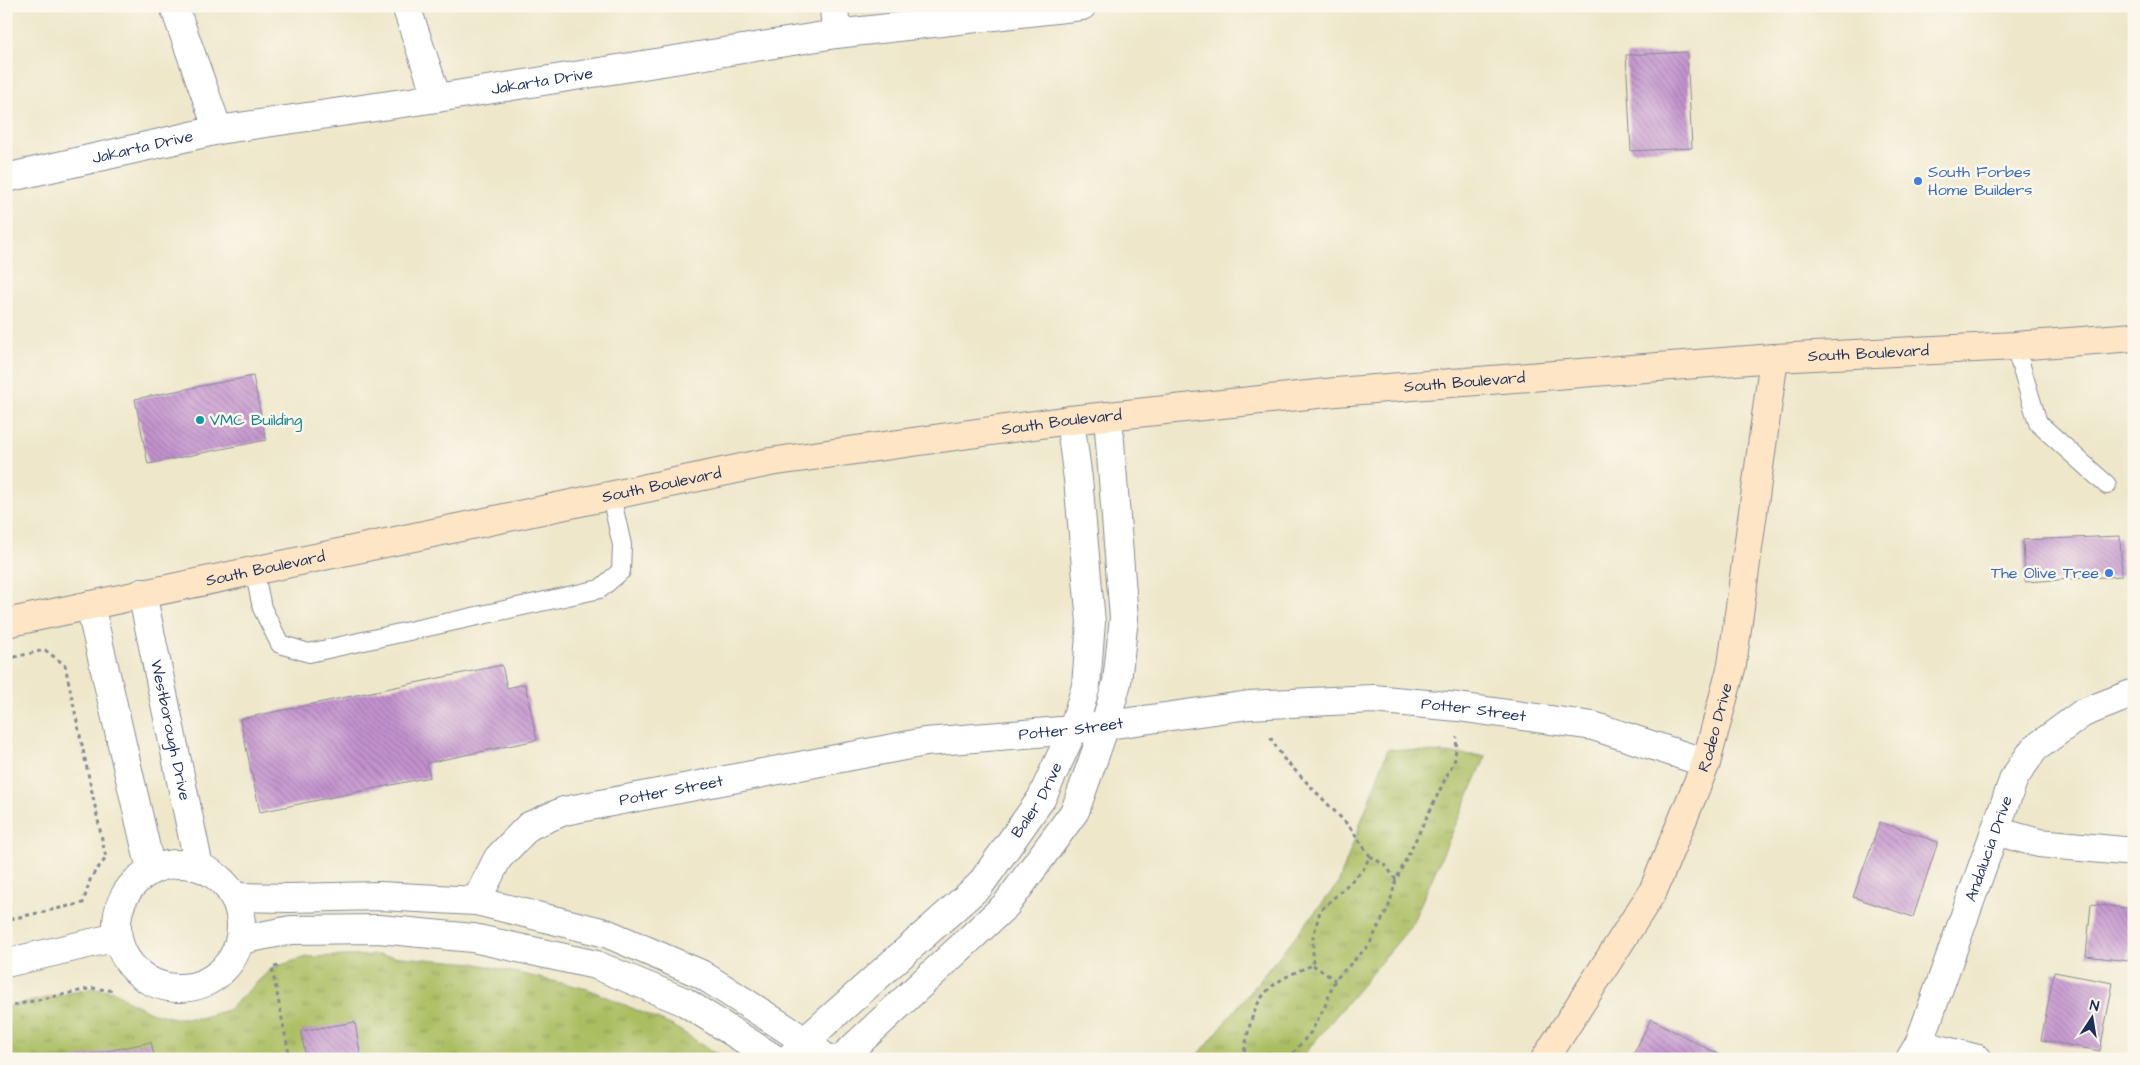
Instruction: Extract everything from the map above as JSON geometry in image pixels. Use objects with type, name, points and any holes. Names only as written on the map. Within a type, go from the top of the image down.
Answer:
[{"type":"main road","name":"South Boulevard","points":[[6,623],[254,569],[770,462],[1070,420],[1336,392],[1774,358],[2014,346],[2134,337]]},
{"type":"main road","name":"Rodeo Drive","points":[[1545,1059],[1653,891],[1706,763],[1732,666],[1774,358]]},
{"type":"street","points":[[174,6],[218,130]]},
{"type":"street","points":[[406,6],[437,98]]},
{"type":"street","points":[[834,6],[836,34]]},
{"type":"street","name":"Jakarta Drive","points":[[6,178],[218,130],[437,98],[836,34],[1045,8],[1082,6]]},
{"type":"street","name":"Baler Drive","points":[[841,1059],[1006,904],[1075,811],[1105,726],[1117,682],[1124,618],[1108,417]]},
{"type":"street","name":"Baler Drive","points":[[797,1050],[980,885],[1041,799],[1074,730],[1086,686],[1090,622],[1078,479],[1070,420]]},
{"type":"street","name":"Westborough Drive","points":[[142,593],[199,867]]},
{"type":"street","points":[[90,605],[151,870]]},
{"type":"street","name":"Andalucia Drive","points":[[1915,1051],[2014,778],[2034,749],[2083,712],[2134,693]]},
{"type":"street","name":"Potter Street","points":[[476,901],[498,858],[529,826],[564,811],[925,742],[1074,730],[1250,705],[1374,698],[1458,707],[1593,726],[1706,763]]},
{"type":"street","points":[[1995,831],[2039,843],[2134,852]]},
{"type":"street","points":[[183,864],[199,867],[213,874],[225,884],[234,897],[240,911],[242,925],[240,940],[232,960],[218,976],[198,986],[177,989],[156,985],[138,974],[124,958],[117,937],[116,918],[122,898],[134,882],[151,870],[166,865],[183,864]]},
{"type":"street","points":[[234,897],[380,896],[476,901],[606,933],[701,974],[797,1050],[827,1059]]},
{"type":"street","points":[[240,940],[291,930],[379,929],[473,938],[511,946],[596,965],[685,1002],[775,1059]]},
{"type":"street","points":[[6,963],[117,937]]},
{"type":"street","points":[[1915,1051],[1978,1059]]},
{"type":"lane","points":[[2014,346],[2038,422],[2107,485]]},
{"type":"lane","points":[[254,569],[262,608],[280,644],[309,653],[600,589],[621,571],[622,545],[611,496]]},
{"type":"path","points":[[6,659],[45,650],[65,665],[106,858],[91,877],[83,903],[6,920]]},
{"type":"path","points":[[1250,705],[1284,760],[1348,826],[1370,856],[1386,866],[1396,880]]},
{"type":"path","points":[[1288,1059],[1311,1032],[1325,1006],[1335,980],[1370,946],[1389,906],[1396,880],[1455,759],[1458,707]]},
{"type":"path","points":[[1313,966],[1312,937],[1320,911],[1363,870],[1370,856]]},
{"type":"path","points":[[280,965],[272,968],[290,1059]]},
{"type":"path","points":[[1313,966],[1335,980]]},
{"type":"path","points":[[1243,1059],[1251,1017],[1268,988],[1292,973],[1313,966]]},
{"type":"path","points":[[6,1007],[93,988],[115,991]]},
{"type":"green space","points":[[1388,749],[1486,756],[1411,926],[1300,1059],[1195,1059],[1338,884]]},
{"type":"green space","points":[[378,955],[473,963],[588,989],[673,1026],[725,1059],[6,1059],[6,1007],[93,988],[115,991],[128,1001],[153,1013],[175,1018],[199,1018],[228,1010],[272,968],[306,957]]},
{"type":"building","points":[[1687,52],[1692,148],[1631,151],[1626,55]]},
{"type":"building","name":"VMC Building","points":[[253,376],[266,440],[148,464],[135,399]]},
{"type":"building","points":[[2120,536],[2122,576],[2025,582],[2023,540]]},
{"type":"building","points":[[502,665],[507,688],[525,684],[537,740],[427,763],[430,777],[260,812],[240,719]]},
{"type":"building","points":[[1880,822],[1938,842],[1913,917],[1853,897]]},
{"type":"building","points":[[2091,904],[2134,909],[2128,961],[2086,956]]},
{"type":"building","points":[[2054,972],[2113,983],[2100,1051],[2041,1040]]},
{"type":"building","points":[[1651,1019],[1727,1059],[1631,1059]]},
{"type":"building","points":[[355,1022],[361,1059],[306,1059],[301,1031]]},
{"type":"building","points":[[151,1042],[155,1059],[74,1059],[74,1058]]},
{"type":"place","name":"South Forbes Home Builders","points":[[1918,181]]},
{"type":"place","name":"VMC Building","points":[[200,420]]},
{"type":"place","name":"The Olive Tree","points":[[2109,573]]}]
